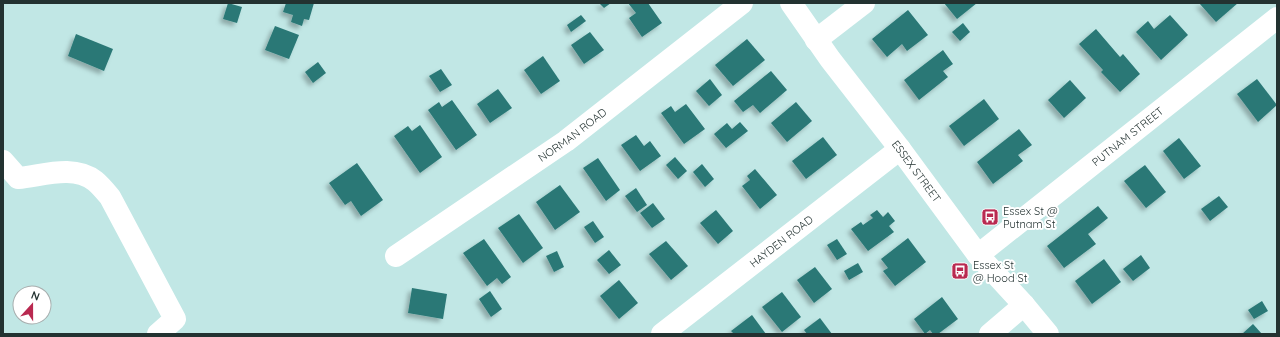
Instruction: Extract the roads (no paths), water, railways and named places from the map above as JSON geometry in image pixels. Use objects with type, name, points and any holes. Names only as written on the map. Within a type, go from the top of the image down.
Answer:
[{"type":"street","name":"NORMAN ROAD","points":[[396,256],[566,142],[742,3]]},
{"type":"street","name":"ESSEX STREET","points":[[791,3],[816,40],[900,148],[978,255],[1048,334]]},
{"type":"street","points":[[816,40],[864,3]]},
{"type":"street","name":"PUTNAM STREET","points":[[978,255],[1277,18]]},
{"type":"street","name":"HAYDEN ROAD","points":[[662,334],[900,148]]},
{"type":"street","points":[[3,160],[18,178],[59,172],[79,173],[94,180],[110,197],[175,319],[158,334]]},
{"type":"street","points":[[990,334],[1024,306]]},
{"type":"place","name":"Essex St @ Putnam St","points":[[990,217]]},
{"type":"place","name":"Essex St @ Hood St","points":[[960,271]]}]
